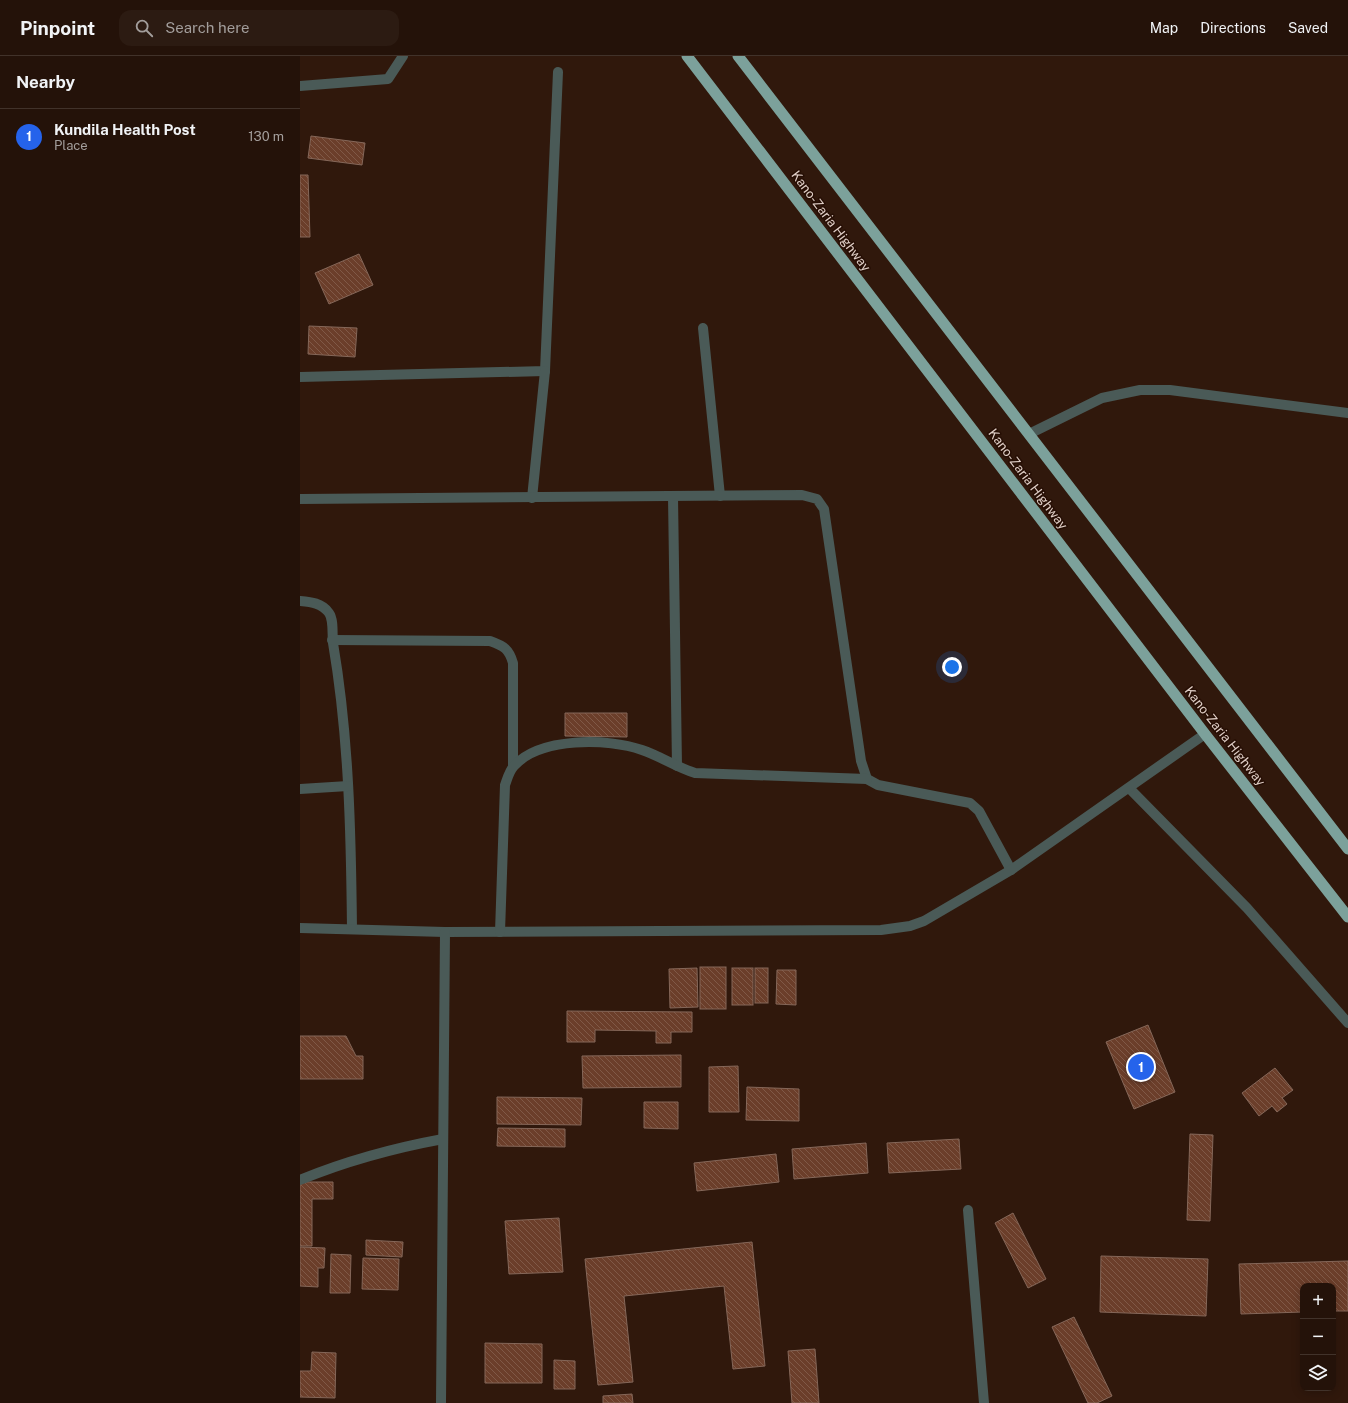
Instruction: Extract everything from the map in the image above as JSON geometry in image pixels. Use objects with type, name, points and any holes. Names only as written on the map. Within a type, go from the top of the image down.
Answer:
[{"type":"highway","name":"Kano-Zaria Highway","points":[[687,56],[1205,734],[1348,917]]},
{"type":"highway","name":"Kano-Zaria Highway","points":[[738,56],[1348,849]]},
{"type":"street","points":[[300,86],[388,80],[403,56]]},
{"type":"street","points":[[532,498],[545,371],[558,72]]},
{"type":"street","points":[[703,328],[720,496]]},
{"type":"street","points":[[300,377],[545,371]]},
{"type":"street","points":[[1029,434],[1102,398],[1140,390],[1177,391],[1348,413]]},
{"type":"street","points":[[300,499],[802,495],[817,499],[824,510],[861,761],[866,779]]},
{"type":"street","points":[[673,497],[677,766]]},
{"type":"street","points":[[300,601],[315,602],[322,606],[330,614],[332,640],[338,675],[351,813],[352,929]]},
{"type":"street","points":[[332,640],[490,641],[505,646],[511,654],[513,663],[513,766],[505,785],[500,932]]},
{"type":"street","points":[[300,928],[500,932],[881,930],[910,926],[924,921],[1011,870],[1205,734]]},
{"type":"street","points":[[513,766],[528,754],[548,746],[592,742],[624,745],[641,750],[695,773],[866,779],[878,785],[970,803],[979,811],[1011,870]]},
{"type":"street","points":[[300,789],[348,786]]},
{"type":"street","points":[[1129,788],[1247,908],[1348,1023]]},
{"type":"street","points":[[441,1403],[445,932]]},
{"type":"street","points":[[300,1180],[336,1166],[407,1146],[443,1139]]},
{"type":"street","points":[[968,1210],[984,1403]]},
{"type":"building","points":[[311,136],[365,143],[362,165],[308,158]]},
{"type":"building","points":[[300,175],[308,175],[310,237],[300,237]]},
{"type":"building","points":[[359,254],[373,285],[329,304],[315,273]]},
{"type":"building","points":[[309,326],[357,328],[355,357],[308,354]]},
{"type":"building","points":[[565,713],[627,713],[627,737],[565,736]]},
{"type":"building","points":[[700,967],[726,967],[726,1009],[700,1009]]},
{"type":"building","points":[[697,968],[698,1007],[670,1008],[669,969]]},
{"type":"building","points":[[732,968],[753,968],[753,1005],[732,1005]]},
{"type":"building","points":[[755,968],[768,968],[768,1003],[755,1003]]},
{"type":"building","points":[[777,970],[796,970],[796,1005],[776,1004]]},
{"type":"building","points":[[567,1011],[692,1012],[692,1032],[671,1032],[671,1043],[656,1043],[656,1031],[595,1030],[595,1042],[567,1042]]},
{"type":"building","points":[[1148,1025],[1175,1092],[1134,1109],[1106,1042]]},
{"type":"building","points":[[300,1036],[346,1036],[356,1056],[363,1056],[363,1079],[300,1079]]},
{"type":"building","points":[[681,1055],[681,1087],[583,1088],[582,1056]]},
{"type":"building","points":[[738,1066],[739,1112],[709,1112],[709,1067]]},
{"type":"building","points":[[1275,1068],[1293,1090],[1282,1098],[1287,1104],[1277,1112],[1272,1106],[1259,1116],[1242,1093]]},
{"type":"building","points":[[747,1087],[799,1089],[799,1121],[746,1120]]},
{"type":"building","points":[[497,1097],[582,1098],[581,1125],[497,1124]]},
{"type":"building","points":[[644,1102],[678,1102],[678,1129],[644,1128]]},
{"type":"building","points":[[498,1128],[565,1129],[565,1147],[497,1146]]},
{"type":"building","points":[[1190,1134],[1213,1135],[1210,1221],[1187,1220]]},
{"type":"building","points":[[959,1139],[961,1169],[889,1173],[887,1143]]},
{"type":"building","points":[[866,1143],[868,1173],[794,1179],[792,1149]]},
{"type":"building","points":[[776,1154],[779,1182],[697,1191],[694,1163]]},
{"type":"building","points":[[304,1182],[333,1182],[333,1199],[312,1199],[312,1246],[300,1246],[300,1185]]},
{"type":"building","points":[[1013,1213],[1046,1279],[1028,1288],[995,1223]]},
{"type":"building","points":[[559,1218],[563,1272],[509,1274],[505,1221]]},
{"type":"building","points":[[366,1240],[403,1242],[402,1257],[366,1255]]},
{"type":"building","points":[[752,1242],[765,1366],[733,1369],[724,1286],[624,1296],[633,1382],[598,1385],[585,1259]]},
{"type":"building","points":[[300,1247],[325,1248],[324,1268],[318,1268],[318,1287],[300,1286]]},
{"type":"building","points":[[331,1254],[351,1255],[350,1293],[330,1293]]},
{"type":"building","points":[[1101,1256],[1208,1259],[1206,1316],[1100,1312]]},
{"type":"building","points":[[363,1258],[399,1259],[398,1290],[362,1289]]},
{"type":"building","points":[[1348,1261],[1348,1311],[1336,1311],[1336,1283],[1300,1283],[1300,1312],[1241,1314],[1239,1264]]},
{"type":"building","points":[[1074,1317],[1112,1396],[1097,1403],[1088,1403],[1052,1327]]},
{"type":"building","points":[[485,1343],[542,1344],[542,1383],[485,1383]]},
{"type":"building","points":[[815,1349],[819,1403],[792,1403],[788,1351]]},
{"type":"building","points":[[312,1352],[336,1353],[335,1398],[300,1397],[300,1371],[311,1371]]},
{"type":"building","points":[[554,1360],[575,1361],[575,1389],[554,1389]]},
{"type":"building","points":[[632,1394],[633,1403],[603,1403],[603,1396]]},
{"type":"place","name":"Kundila Health Post","points":[[1141,1067]]}]
